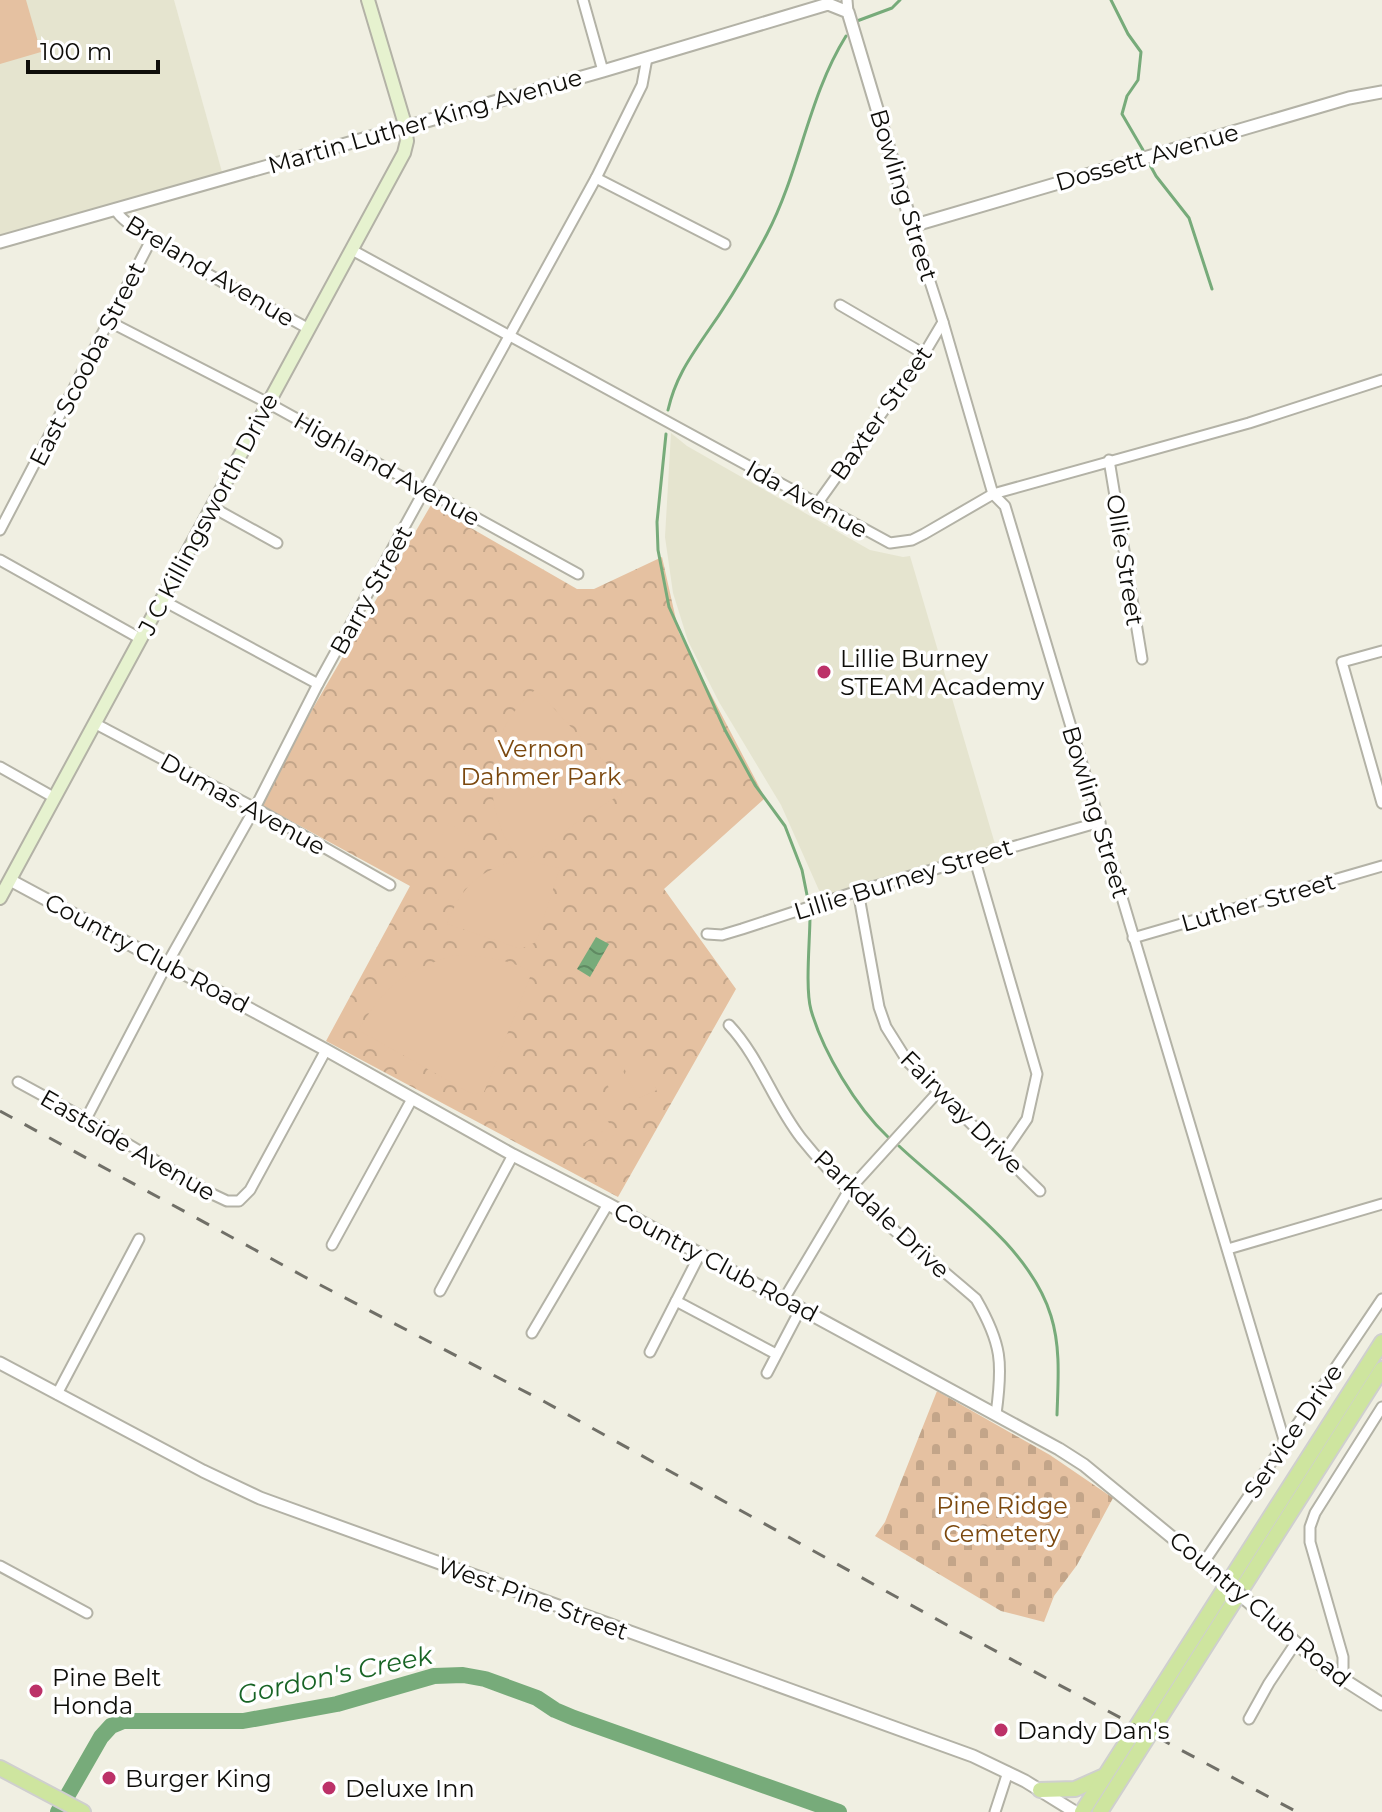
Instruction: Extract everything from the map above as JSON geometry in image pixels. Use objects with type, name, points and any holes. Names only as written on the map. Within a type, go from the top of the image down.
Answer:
[{"type":"main road","points":[[368,0],[405,127]]},
{"type":"main road","name":"J C Killingsworth Drive","points":[[0,898],[404,153],[407,141],[405,127]]},
{"type":"main road","points":[[1082,1812],[1382,1342]]},
{"type":"main road","points":[[1100,1812],[1382,1369]]},
{"type":"main road","points":[[0,1768],[79,1810]]},
{"type":"main road","points":[[1040,1790],[1075,1789],[1106,1775]]},
{"type":"street","points":[[583,0],[603,71]]},
{"type":"street","name":"Martin Luther King Avenue","points":[[0,242],[828,4],[847,6]]},
{"type":"street","name":"Bowling Street","points":[[847,6],[993,494],[1005,506],[1285,1443]]},
{"type":"street","name":"Barry Street","points":[[86,1119],[167,964],[255,808],[318,684],[596,178],[642,85],[647,58]]},
{"type":"street","name":"Dossett Avenue","points":[[912,226],[1349,98],[1382,92]]},
{"type":"street","points":[[596,178],[725,244]]},
{"type":"street","name":"Breland Avenue","points":[[115,209],[123,222],[151,240],[309,329]]},
{"type":"street","name":"East Scooba Street","points":[[0,530],[151,240]]},
{"type":"street","name":"Ida Avenue","points":[[352,250],[882,540],[901,542],[924,534],[993,494],[1249,423],[1382,380]]},
{"type":"street","points":[[840,305],[924,354]]},
{"type":"street","name":"Highland Avenue","points":[[110,322],[268,403],[578,574]]},
{"type":"street","name":"Baxter Street","points":[[817,504],[924,354],[943,322]]},
{"type":"street","name":"Ollie Street","points":[[1109,460],[1142,659]]},
{"type":"street","points":[[212,507],[277,543]]},
{"type":"street","points":[[0,560],[141,639]]},
{"type":"street","points":[[162,600],[318,684]]},
{"type":"street","points":[[1382,651],[1342,662],[1382,803]]},
{"type":"street","name":"Dumas Avenue","points":[[96,724],[255,808],[390,885]]},
{"type":"street","points":[[0,767],[55,798]]},
{"type":"street","name":"Lillie Burney Street","points":[[707,934],[722,935],[858,891],[1100,822]]},
{"type":"street","points":[[974,857],[1037,1074],[1027,1119],[1003,1154]]},
{"type":"street","name":"Luther Street","points":[[1133,938],[1382,866]]},
{"type":"street","name":"Country Club Road","points":[[10,880],[996,1414],[1084,1465],[1204,1562],[1295,1644],[1343,1681],[1382,1704]]},
{"type":"street","name":"Fairway Drive","points":[[858,891],[879,1007],[886,1027],[908,1062],[1040,1191]]},
{"type":"street","name":"Parkdale Drive","points":[[729,1025],[757,1060],[785,1116],[800,1136],[849,1190],[976,1299],[989,1321],[1001,1362],[996,1414]]},
{"type":"street","name":"Eastside Avenue","points":[[18,1082],[210,1193],[227,1201],[239,1201],[250,1190],[326,1050]]},
{"type":"street","points":[[784,1299],[849,1190],[938,1092]]},
{"type":"street","points":[[332,1245],[412,1099]]},
{"type":"street","points":[[440,1291],[513,1155]]},
{"type":"street","points":[[532,1333],[608,1204]]},
{"type":"street","points":[[1228,1249],[1382,1204]]},
{"type":"street","points":[[57,1394],[139,1239]]},
{"type":"street","points":[[650,1352],[700,1254]]},
{"type":"street","name":"Service Drive","points":[[1204,1562],[1382,1299]]},
{"type":"street","points":[[676,1301],[776,1354]]},
{"type":"street","points":[[767,1373],[801,1308]]},
{"type":"street","name":"West Pine Street","points":[[0,1363],[260,1498],[936,1743],[1008,1772],[1075,1812]]},
{"type":"street","points":[[1343,1681],[1343,1657],[1310,1542],[1310,1527],[1315,1513],[1382,1407]]},
{"type":"street","points":[[0,1566],[87,1613]]},
{"type":"street","points":[[1249,1719],[1295,1644]]},
{"type":"street","points":[[995,1812],[1008,1772]]},
{"type":"shaded area","points":[[0,0],[174,0],[222,172],[0,235]]},
{"type":"shaded area","name":"Lillie Burney STEAM Academy","points":[[671,433],[687,446],[870,550],[910,556],[995,844],[822,897],[781,805],[719,702],[688,641],[673,593],[665,537]]},
{"type":"green space","points":[[0,0],[26,0],[41,52],[0,64]]},
{"type":"green space","name":"Vernon Dahmer Park","points":[[431,505],[577,589],[594,589],[662,557],[679,633],[765,798],[664,889],[736,989],[618,1197],[326,1041],[410,886],[258,803]]},
{"type":"green space","points":[[536,689],[622,778],[621,794],[580,820],[527,861],[560,868],[536,942],[521,949],[447,924],[459,899],[474,881],[493,869],[520,860],[501,829],[492,775],[500,738],[508,721]]},
{"type":"green space","points":[[449,823],[471,837],[455,865],[434,850]]},
{"type":"green space","points":[[454,955],[494,959],[532,972],[484,1092],[472,1094],[358,1030],[378,1001],[397,982],[421,967]]},
{"type":"green space","points":[[640,1055],[657,1090],[639,1098],[622,1064]]},
{"type":"green space","points":[[620,1065],[637,1099],[619,1108],[602,1074]]},
{"type":"green space","points":[[603,1114],[611,1126],[584,1143],[577,1130]]},
{"type":"green space","points":[[616,1134],[623,1146],[597,1163],[589,1151]]},
{"type":"green space","name":"Pine Ridge Cemetery","points":[[937,1391],[1050,1455],[1113,1498],[1077,1565],[1054,1596],[1044,1622],[1001,1611],[875,1536],[885,1522]]},
{"type":"water","points":[[596,937],[609,944],[590,977],[577,969]]},
{"type":"waterway","points":[[857,21],[892,8],[900,0]]},
{"type":"waterway","points":[[1111,0],[1141,52],[1138,80],[1127,96],[1122,114],[1143,150]]},
{"type":"waterway","points":[[668,410],[683,370],[767,234],[788,185],[822,84],[846,36]]},
{"type":"waterway","points":[[1150,165],[1189,218],[1212,289]]},
{"type":"waterway","points":[[666,434],[657,522],[658,550],[669,607],[725,730],[755,785],[785,826],[802,870],[807,895]]},
{"type":"waterway","points":[[810,916],[808,989],[816,1026],[832,1061],[853,1095],[888,1137]]},
{"type":"waterway","points":[[899,1146],[1007,1244],[1041,1291],[1056,1340],[1057,1415]]},
{"type":"waterway","name":"Gordon's Creek","points":[[58,1812],[101,1737],[111,1726],[123,1721],[243,1721],[337,1704],[434,1676],[463,1675],[485,1679],[537,1698],[574,1718],[839,1812]]},
{"type":"railway","points":[[0,1111],[303,1276],[545,1402],[947,1625],[1297,1812]]},
{"type":"place","name":"Lillie Burney STEAM Academy","points":[[824,672]]},
{"type":"place","name":"Pine Belt Honda","points":[[36,1691]]},
{"type":"place","name":"Dandy Dan's","points":[[1001,1730]]},
{"type":"place","name":"Burger King","points":[[109,1778]]},
{"type":"place","name":"Deluxe Inn","points":[[329,1788]]}]
